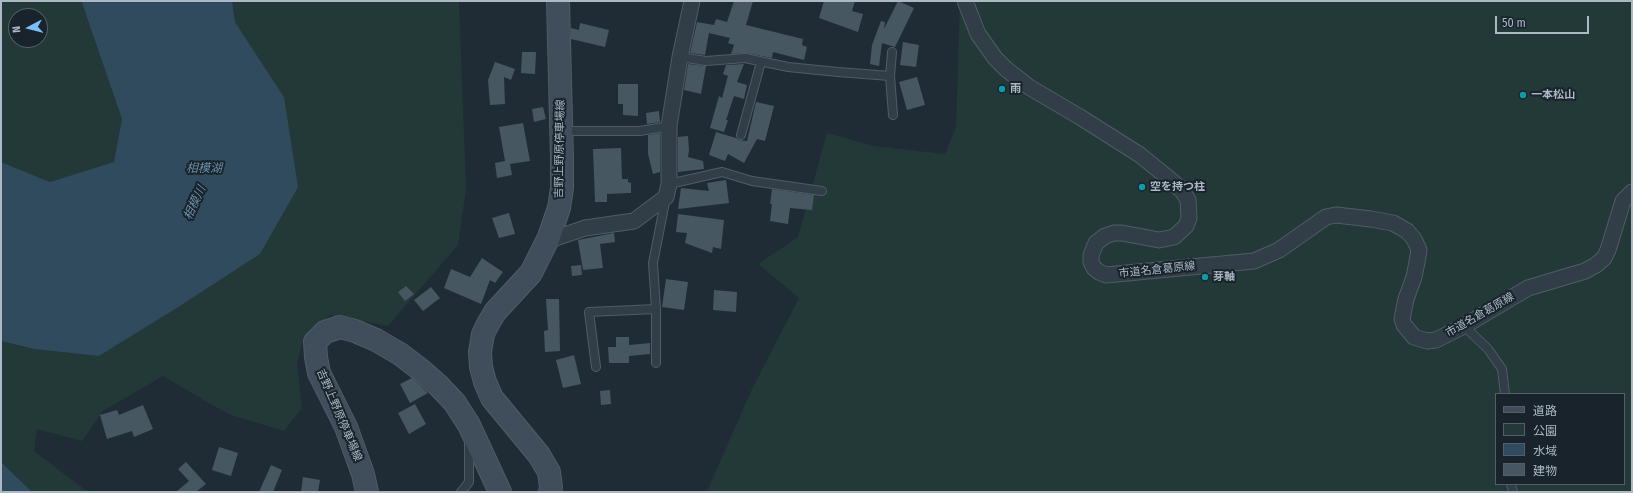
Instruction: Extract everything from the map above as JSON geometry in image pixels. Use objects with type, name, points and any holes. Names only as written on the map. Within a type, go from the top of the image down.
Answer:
[{"type":"main road","name":"吉野上野原停車場線","points":[[550,492],[551,486],[549,472],[539,455],[492,398],[485,382],[481,367],[480,352],[483,334],[495,312],[531,273],[547,241],[559,208],[562,188],[562,131],[558,1]]},
{"type":"main road","name":"吉野上野原停車場線","points":[[367,492],[363,474],[346,427],[319,373],[316,357],[315,342],[325,332],[340,328],[355,331],[376,340],[400,354],[439,386],[455,403],[470,425],[500,492]]},
{"type":"street","points":[[547,241],[585,228],[634,221],[668,191],[669,126],[680,57],[692,1]]},
{"type":"street","name":"市道名倉葛原線","points":[[965,1],[978,34],[995,58],[1006,69],[1029,87],[1080,117],[1140,156],[1172,181],[1183,192],[1188,200],[1189,218],[1186,226],[1174,237],[1159,240],[1122,233],[1105,236],[1096,243],[1091,256],[1094,268],[1106,275],[1254,261],[1279,250],[1326,217],[1336,215],[1393,223],[1407,231],[1414,239],[1419,250],[1414,277],[1402,312],[1404,325],[1408,332],[1414,337],[1427,341],[1436,340],[1464,326],[1528,288],[1585,271],[1596,265],[1604,258],[1608,250],[1623,201],[1632,192]]},
{"type":"lane","points":[[892,52],[890,76],[893,115]]},
{"type":"lane","points":[[680,57],[706,61],[745,58],[761,62],[838,72],[890,76]]},
{"type":"lane","points":[[741,135],[761,62]]},
{"type":"lane","points":[[562,131],[640,131],[669,126]]},
{"type":"lane","points":[[656,363],[656,309],[653,263],[668,191],[722,172],[752,181],[822,191]]},
{"type":"lane","points":[[596,367],[589,312],[656,309]]},
{"type":"lane","points":[[1464,326],[1488,349],[1502,369],[1505,393]]},
{"type":"lane","points":[[461,492],[469,482],[470,425]]},
{"type":"green space","points":[[1,1],[83,1],[82,3],[122,119],[114,163],[50,182],[1,162]]},
{"type":"green space","points":[[232,1],[459,2],[466,188],[458,245],[388,326],[330,315],[303,340],[297,363],[302,408],[284,431],[228,414],[163,376],[103,411],[82,441],[37,429],[34,451],[84,489],[94,492],[32,492],[1,462],[1,341],[34,349],[99,356],[260,254],[284,97],[235,22]]},
{"type":"green space","points":[[960,1],[1632,1],[1632,492],[709,492],[708,489],[752,389],[799,298],[758,264],[798,237],[827,133],[874,146],[945,154],[956,127]]},
{"type":"water","name":"相模湖","points":[[83,1],[232,1],[235,22],[284,97],[298,187],[260,254],[99,356],[34,349],[1,341],[1,162],[50,182],[114,162],[122,119],[82,3]]},
{"type":"water","points":[[1,462],[32,492],[1,492]]},
{"type":"building","points":[[734,1],[753,1],[746,25],[803,39],[802,45],[807,47],[804,60],[773,52],[772,58],[746,53],[731,54],[734,45],[728,43],[730,38],[709,33],[705,55],[690,53],[697,22],[714,25],[716,19],[727,22]]},
{"type":"building","points":[[824,1],[855,1],[852,11],[863,14],[858,32],[819,18]]},
{"type":"building","points":[[898,1],[914,8],[895,47],[882,43],[879,66],[870,64],[872,45],[881,21],[885,22],[884,29]]},
{"type":"building","points":[[580,23],[609,30],[605,47],[571,39],[571,28],[579,30]]},
{"type":"building","points":[[903,42],[919,45],[916,67],[900,65]]},
{"type":"building","points":[[522,52],[536,52],[535,74],[521,73]]},
{"type":"building","points":[[495,62],[515,69],[511,80],[504,77],[505,104],[490,105],[488,80]]},
{"type":"building","points":[[688,64],[706,66],[701,94],[684,90]]},
{"type":"building","points":[[744,64],[737,82],[747,85],[744,99],[734,96],[726,120],[728,120],[724,132],[710,128],[719,96],[722,98],[728,76],[723,74],[726,65]]},
{"type":"building","points":[[917,77],[925,105],[907,110],[899,82]]},
{"type":"building","points":[[618,84],[638,84],[638,116],[623,115],[623,104],[618,104]]},
{"type":"building","points":[[756,102],[774,106],[765,141],[757,139],[744,163],[728,154],[725,161],[709,155],[716,132],[739,140],[747,141]]},
{"type":"building","points":[[543,107],[546,119],[534,122],[532,109]]},
{"type":"building","points":[[659,111],[660,122],[647,124],[646,113]]},
{"type":"building","points":[[523,123],[530,161],[510,164],[512,175],[497,178],[495,163],[505,161],[499,127]]},
{"type":"building","points":[[660,133],[660,172],[653,174],[648,154],[648,135]]},
{"type":"building","points":[[688,136],[688,157],[703,161],[704,169],[678,172],[678,137]]},
{"type":"building","points":[[621,148],[622,179],[628,179],[628,182],[631,183],[631,193],[607,194],[607,202],[595,202],[593,149]]},
{"type":"building","points":[[726,180],[729,203],[678,209],[681,188],[709,191],[707,183]]},
{"type":"building","points":[[772,189],[814,195],[812,210],[790,208],[788,224],[770,221]]},
{"type":"building","points":[[509,213],[515,234],[499,238],[492,218]]},
{"type":"building","points":[[678,214],[724,220],[721,249],[713,247],[712,253],[685,243],[687,233],[676,232]]},
{"type":"building","points":[[614,233],[615,242],[600,244],[603,268],[583,270],[578,240]]},
{"type":"building","points":[[482,258],[503,272],[495,283],[490,280],[481,304],[444,288],[451,269],[470,277]]},
{"type":"building","points":[[581,265],[582,275],[572,276],[571,266]]},
{"type":"building","points":[[666,279],[688,282],[684,310],[662,307]]},
{"type":"building","points":[[406,286],[414,294],[405,301],[398,292]]},
{"type":"building","points":[[431,287],[440,298],[423,311],[414,300]]},
{"type":"building","points":[[714,290],[737,292],[736,312],[713,310]]},
{"type":"building","points":[[546,299],[559,299],[560,351],[545,352],[544,331],[548,330]]},
{"type":"building","points":[[616,337],[629,337],[629,345],[650,343],[650,354],[629,356],[629,363],[609,363],[608,347],[616,347]]},
{"type":"building","points":[[574,355],[581,384],[563,388],[556,360]]},
{"type":"building","points":[[412,378],[428,393],[410,403],[400,384]]},
{"type":"building","points":[[610,390],[611,404],[601,405],[600,391]]},
{"type":"building","points":[[415,404],[426,424],[409,434],[398,413]]},
{"type":"building","points":[[143,405],[153,429],[134,437],[132,431],[107,439],[100,415],[117,410],[119,415]]},
{"type":"building","points":[[219,447],[238,453],[231,476],[212,470]]},
{"type":"building","points":[[186,462],[206,484],[196,492],[176,492],[189,481],[178,469]]},
{"type":"building","points":[[271,465],[282,470],[273,492],[259,492]]},
{"type":"building","points":[[303,477],[320,480],[318,492],[301,492]]},
{"type":"place","name":"雨","points":[[1002,89]]},
{"type":"place","name":"一本松山","points":[[1523,95]]},
{"type":"place","name":"空を持つ柱","points":[[1142,187]]},
{"type":"place","name":"芽軸","points":[[1205,277]]},
{"type":"water label","name":"相模川","points":[[195,203]]}]
